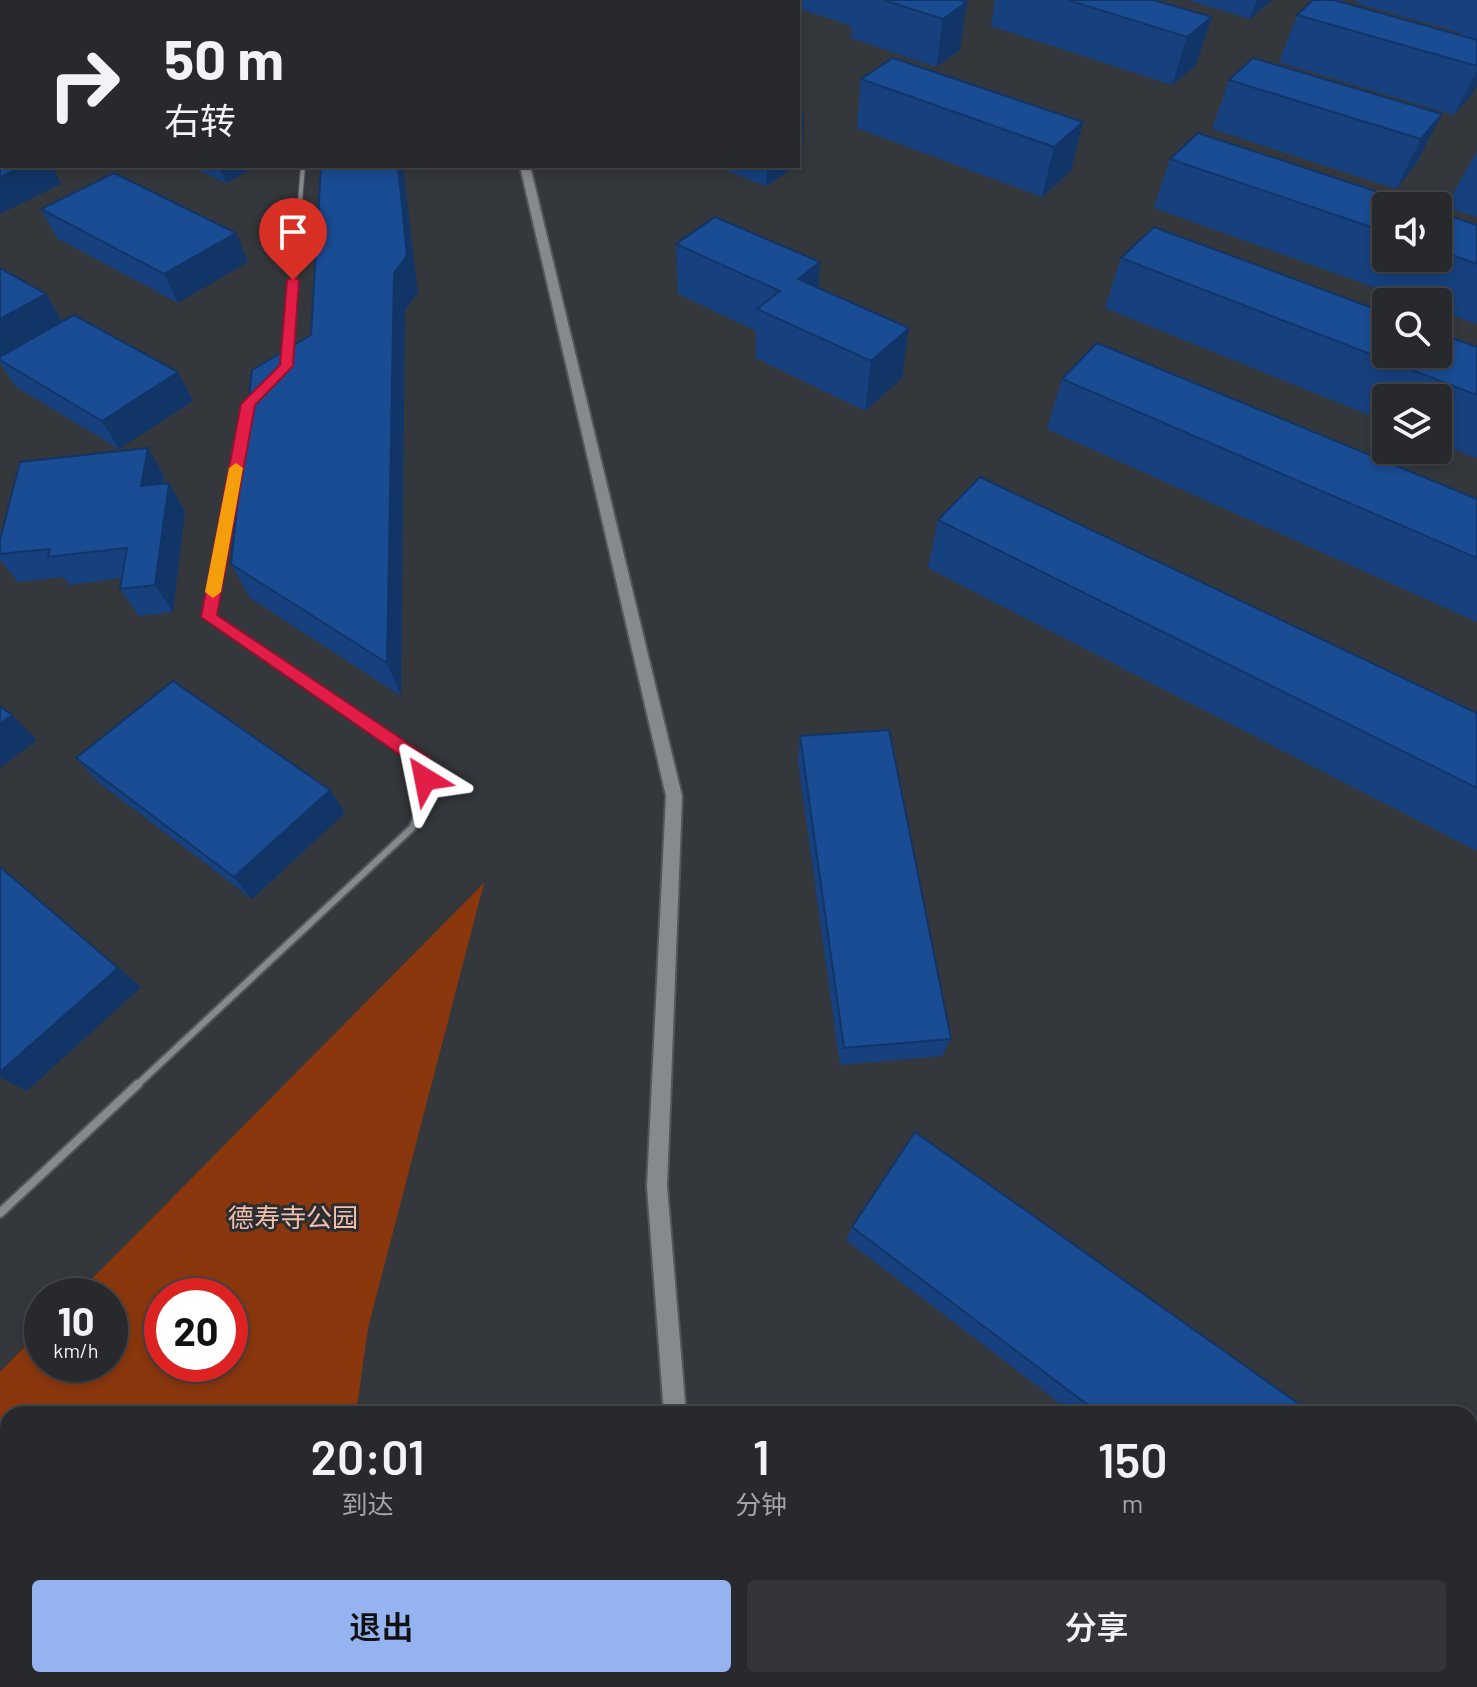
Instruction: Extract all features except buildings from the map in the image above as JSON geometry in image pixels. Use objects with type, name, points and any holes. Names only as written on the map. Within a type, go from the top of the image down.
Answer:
[{"type":"street","points":[[525,168],[674,796],[657,1186],[674,1406]]},
{"type":"lane","points":[[286,366],[303,168]]},
{"type":"lane","points":[[0,1213],[412,828],[426,795],[424,763],[209,617],[248,404],[257,395]]},
{"type":"green space","name":"德寿寺公园","points":[[484,883],[368,1328],[357,1406],[0,1406],[0,1372],[24,1347],[24,1382],[128,1382],[128,1278],[93,1278]]},
{"type":"slow traffic","points":[[213,592],[236,468]]},
{"type":"route","points":[[293,280],[286,366],[248,404],[209,617],[424,763],[425,779]]}]
